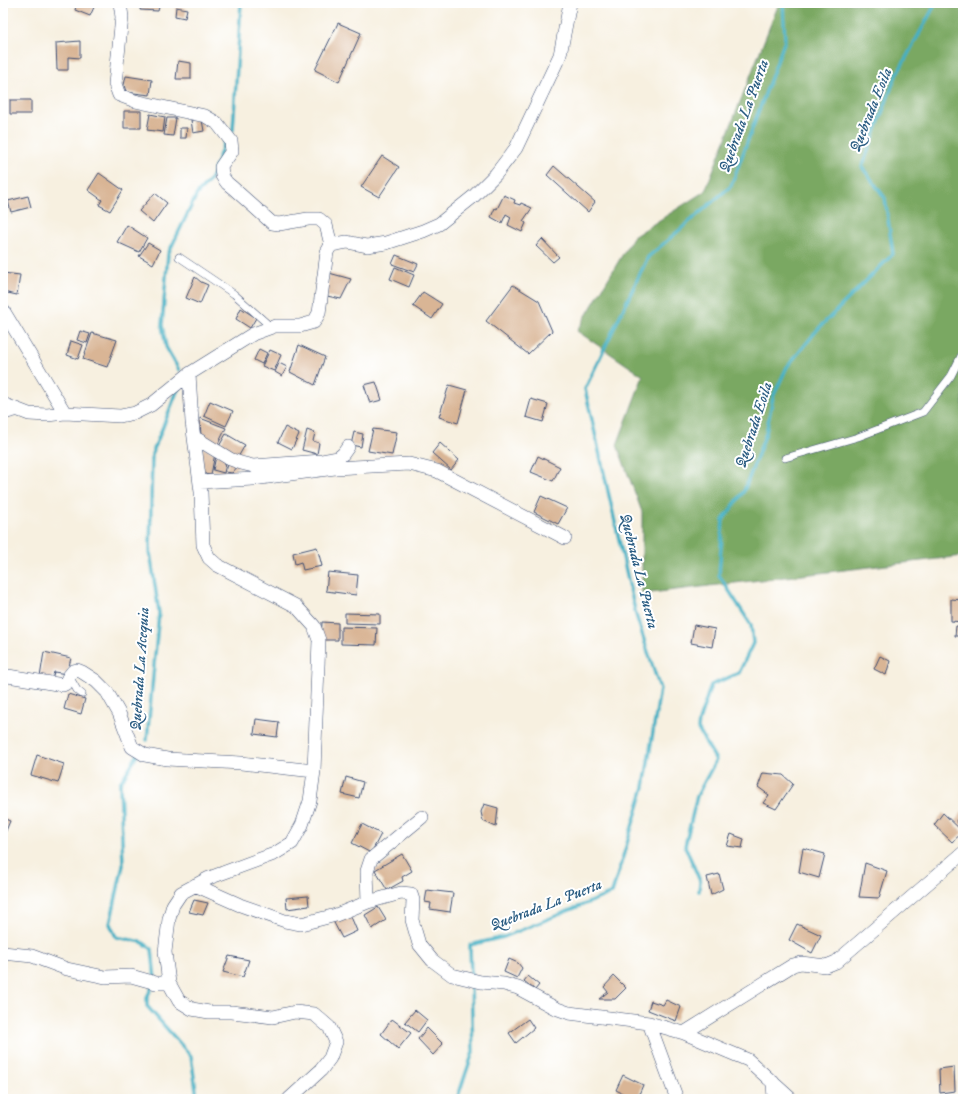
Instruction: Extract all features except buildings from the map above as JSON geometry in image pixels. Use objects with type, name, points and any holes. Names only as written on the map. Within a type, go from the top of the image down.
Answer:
[{"type":"street","points":[[3,404],[29,414],[47,415],[65,413],[120,416],[135,413],[151,405],[189,374],[253,334],[275,326],[300,326],[314,322],[319,312],[327,252],[331,245],[326,225],[319,220],[308,219],[279,224],[272,223],[227,184],[222,176],[221,167],[232,151],[231,141],[217,123],[205,116],[135,101],[119,95],[115,84],[122,17],[120,3]]},
{"type":"street","points":[[331,245],[347,242],[367,246],[386,243],[423,231],[439,224],[474,196],[496,174],[516,148],[560,55],[570,3]]},
{"type":"street","points":[[3,310],[65,413]]},
{"type":"street","points":[[189,374],[194,437],[200,482],[203,545],[208,558],[217,565],[296,606],[314,626],[318,640],[314,771],[310,801],[302,825],[292,843],[274,854],[209,878],[195,885],[182,893],[173,905],[169,919],[165,952],[169,983],[179,1001],[192,1009],[208,1012],[240,1013],[272,1017],[295,1012],[314,1014],[329,1026],[336,1042],[330,1058],[321,1070],[289,1099]]},
{"type":"street","points":[[194,437],[230,459],[253,466],[322,461],[338,458],[348,447]]},
{"type":"street","points":[[200,482],[253,479],[336,468],[409,464],[437,471],[565,538]]},
{"type":"street","points":[[8,676],[63,685],[73,671],[77,670],[82,672],[96,681],[107,692],[119,713],[132,747],[145,755],[167,759],[241,763],[314,771]]},
{"type":"street","points":[[368,902],[367,870],[371,859],[422,817]]},
{"type":"street","points":[[684,1033],[792,965],[802,963],[826,966],[836,962],[963,854]]},
{"type":"street","points":[[195,885],[240,905],[285,921],[300,924],[336,914],[368,902],[401,893],[410,894],[413,900],[412,920],[419,944],[432,960],[452,975],[481,982],[504,984],[518,988],[556,1008],[569,1013],[649,1023],[684,1033],[748,1060],[790,1099]]},
{"type":"street","points":[[3,954],[32,956],[67,969],[105,977],[131,976],[156,983],[169,983]]},
{"type":"street","points":[[649,1023],[677,1099]]},
{"type":"street","points":[[772,1082],[774,1099]]},
{"type":"lane","points":[[179,257],[234,294],[271,328]]},
{"type":"lane","points":[[785,458],[858,437],[922,412],[951,376],[963,352]]},
{"type":"lane","points":[[3,416],[21,411]]},
{"type":"lane","points":[[69,676],[76,690],[82,694]]},
{"type":"green space","points":[[779,3],[963,3],[963,556],[642,594],[642,512],[617,445],[643,376],[577,331],[633,237],[705,191]]},
{"type":"waterway","name":"Quebrada La Acequia","points":[[233,130],[241,3]]},
{"type":"waterway","name":"Quebrada La Puerta","points":[[471,976],[470,945],[504,937],[612,893],[644,787],[660,689],[636,615],[585,389],[648,257],[731,186],[785,40],[783,3]]},
{"type":"waterway","name":"Quebrada Eoila","points":[[699,891],[700,881],[685,846],[697,796],[716,760],[698,729],[699,721],[711,685],[739,673],[753,643],[751,625],[719,575],[723,520],[744,491],[766,433],[773,397],[787,367],[818,329],[893,254],[885,198],[862,167],[895,78],[936,3]]},
{"type":"waterway","name":"Quebrada La Acequia","points":[[179,370],[166,347],[162,325],[168,254],[197,194],[211,179],[225,140]]},
{"type":"waterway","name":"Quebrada La Acequia","points":[[147,740],[159,613],[150,552],[152,454],[178,389]]},
{"type":"waterway","name":"Quebrada La Acequia","points":[[138,754],[120,783],[123,865],[110,924],[116,937],[142,942],[152,949],[155,980]]},
{"type":"waterway","name":"Quebrada La Puerta","points":[[457,1099],[473,1052],[471,983]]},
{"type":"waterway","name":"Quebrada La Acequia","points":[[153,985],[147,997],[147,1006],[191,1056],[197,1099]]}]
